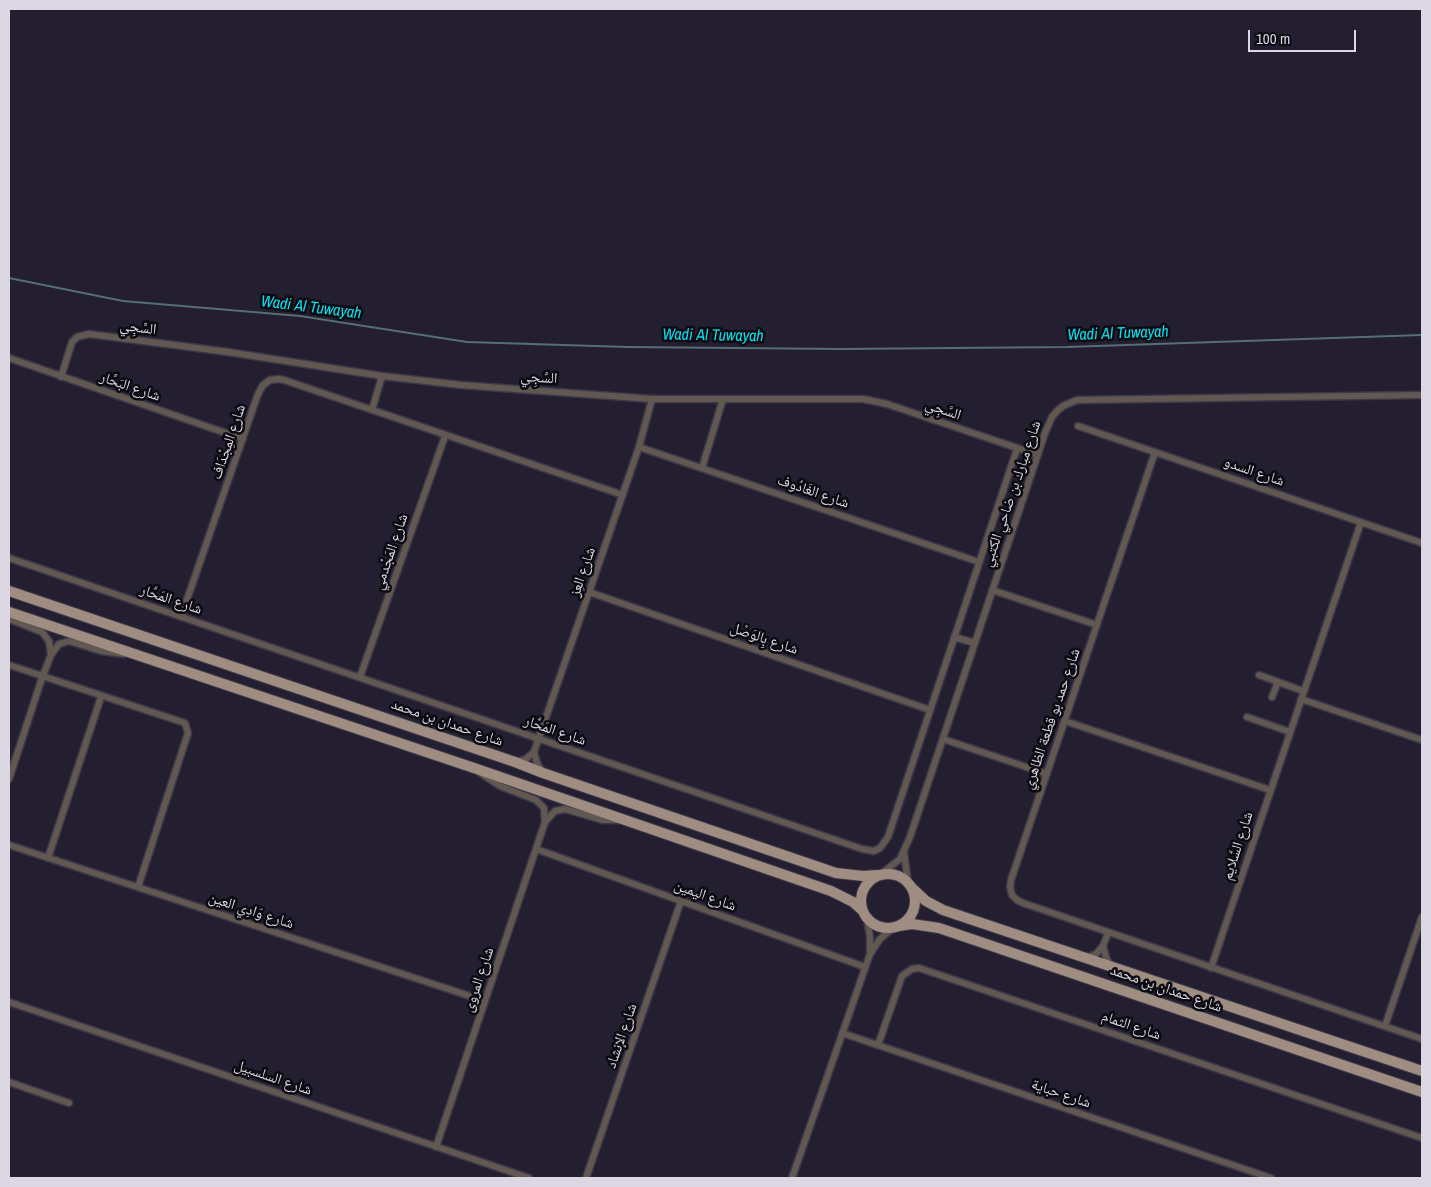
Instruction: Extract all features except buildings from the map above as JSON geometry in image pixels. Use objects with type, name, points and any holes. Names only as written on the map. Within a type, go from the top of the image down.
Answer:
[{"type":"main road","name":"شارع حمدان بن محمد","points":[[9,591],[836,873],[863,876],[879,875]]},
{"type":"main road","points":[[9,612],[474,768],[831,891],[853,902],[864,915],[879,927],[896,927],[906,922],[912,914],[915,906],[915,896],[910,885],[896,875],[879,875],[870,880],[861,894],[860,902],[864,915]]},
{"type":"main road","name":"شارع حمدان بن محمد","points":[[910,885],[926,900],[943,910],[1422,1071]]},
{"type":"main road","name":"شارع حمدان بن محمد","points":[[896,927],[912,924],[939,928],[1422,1092]]},
{"type":"street","name":"السَّجِي","points":[[61,377],[72,342],[77,337],[89,334],[228,352],[382,376],[461,385],[652,399],[851,399],[875,401],[1038,455]]},
{"type":"street","name":"شارع البَحَّار","points":[[9,358],[243,439]]},
{"type":"street","points":[[372,410],[382,376]]},
{"type":"street","name":"شارع المِجْدَاف","points":[[181,617],[260,389],[270,380],[280,378],[445,436],[623,495]]},
{"type":"street","name":"شارع مبارك بن ضاحي الكتبي","points":[[879,875],[894,865],[904,852],[1038,455],[1052,417],[1063,406],[1077,400],[1422,395]]},
{"type":"street","name":"شارع العِز","points":[[534,752],[623,495],[652,399]]},
{"type":"street","points":[[702,468],[722,399]]},
{"type":"street","name":"شارع السدو","points":[[1078,426],[1422,543]]},
{"type":"street","name":"شارع المَجْدمي","points":[[360,678],[445,436]]},
{"type":"street","name":"شارع الغَادُوف","points":[[639,447],[979,562]]},
{"type":"street","name":"شارع المَحَّار","points":[[9,558],[862,849],[874,851],[880,848],[888,837],[1017,449]]},
{"type":"street","name":"شارع حمد بو قطعة الظاهري","points":[[1155,452],[1010,883],[1010,891],[1014,898],[1020,902],[1422,1039]]},
{"type":"street","name":"شارع السَّلايم","points":[[1211,968],[1361,522]]},
{"type":"street","points":[[992,590],[1097,625]]},
{"type":"street","name":"شارع بِالوَصْل","points":[[589,592],[930,710]]},
{"type":"street","points":[[9,619],[42,632],[49,641],[51,655]]},
{"type":"street","points":[[954,637],[975,644]]},
{"type":"street","points":[[9,779],[42,678],[51,655],[60,644],[69,641],[102,651],[133,654]]},
{"type":"street","points":[[9,666],[184,723],[188,733],[138,887]]},
{"type":"street","points":[[1259,675],[1304,691]]},
{"type":"street","points":[[1272,697],[1278,682]]},
{"type":"street","points":[[48,858],[101,697]]},
{"type":"street","points":[[1301,699],[1422,740]]},
{"type":"street","points":[[1248,717],[1290,732]]},
{"type":"street","points":[[1065,722],[1270,790]]},
{"type":"street","points":[[943,739],[1047,774]]},
{"type":"street","points":[[515,762],[526,759],[534,752]]},
{"type":"street","points":[[534,752],[536,763],[543,773]]},
{"type":"street","points":[[474,768],[500,786],[536,800],[544,808],[545,822]]},
{"type":"street","points":[[545,822],[555,811],[565,809],[603,820],[623,820]]},
{"type":"street","name":"شارع المروى","points":[[436,1146],[545,822]]},
{"type":"street","name":"شارع وَادِي العين","points":[[9,845],[485,1001]]},
{"type":"street","name":"شارع اليمين","points":[[536,849],[865,967]]},
{"type":"street","name":"شارع مبارك بن ضاحي الكتبي","points":[[904,852],[910,885]]},
{"type":"street","name":"شارع الإنشاد","points":[[586,1178],[681,901]]},
{"type":"street","points":[[864,915],[870,937],[870,954]]},
{"type":"street","points":[[1385,1026],[1422,916]]},
{"type":"street","points":[[792,1178],[870,954],[880,939],[896,927]]},
{"type":"street","points":[[1086,958],[1096,954],[1103,946],[1108,933]]},
{"type":"street","points":[[1103,946],[1110,966]]},
{"type":"street","name":"شارع الثمام","points":[[878,1045],[902,976],[912,969],[918,968],[1422,1138]]},
{"type":"street","name":"شارع السلسبيل","points":[[9,1002],[529,1178]]},
{"type":"street","name":"شارع حباية","points":[[842,1033],[1271,1178]]},
{"type":"street","points":[[9,1082],[69,1103]]},
{"type":"waterway","name":"Wadi Al Tuwayah","points":[[9,278],[123,301],[300,316],[467,342],[628,347],[841,349],[1067,347],[1422,335]]}]
